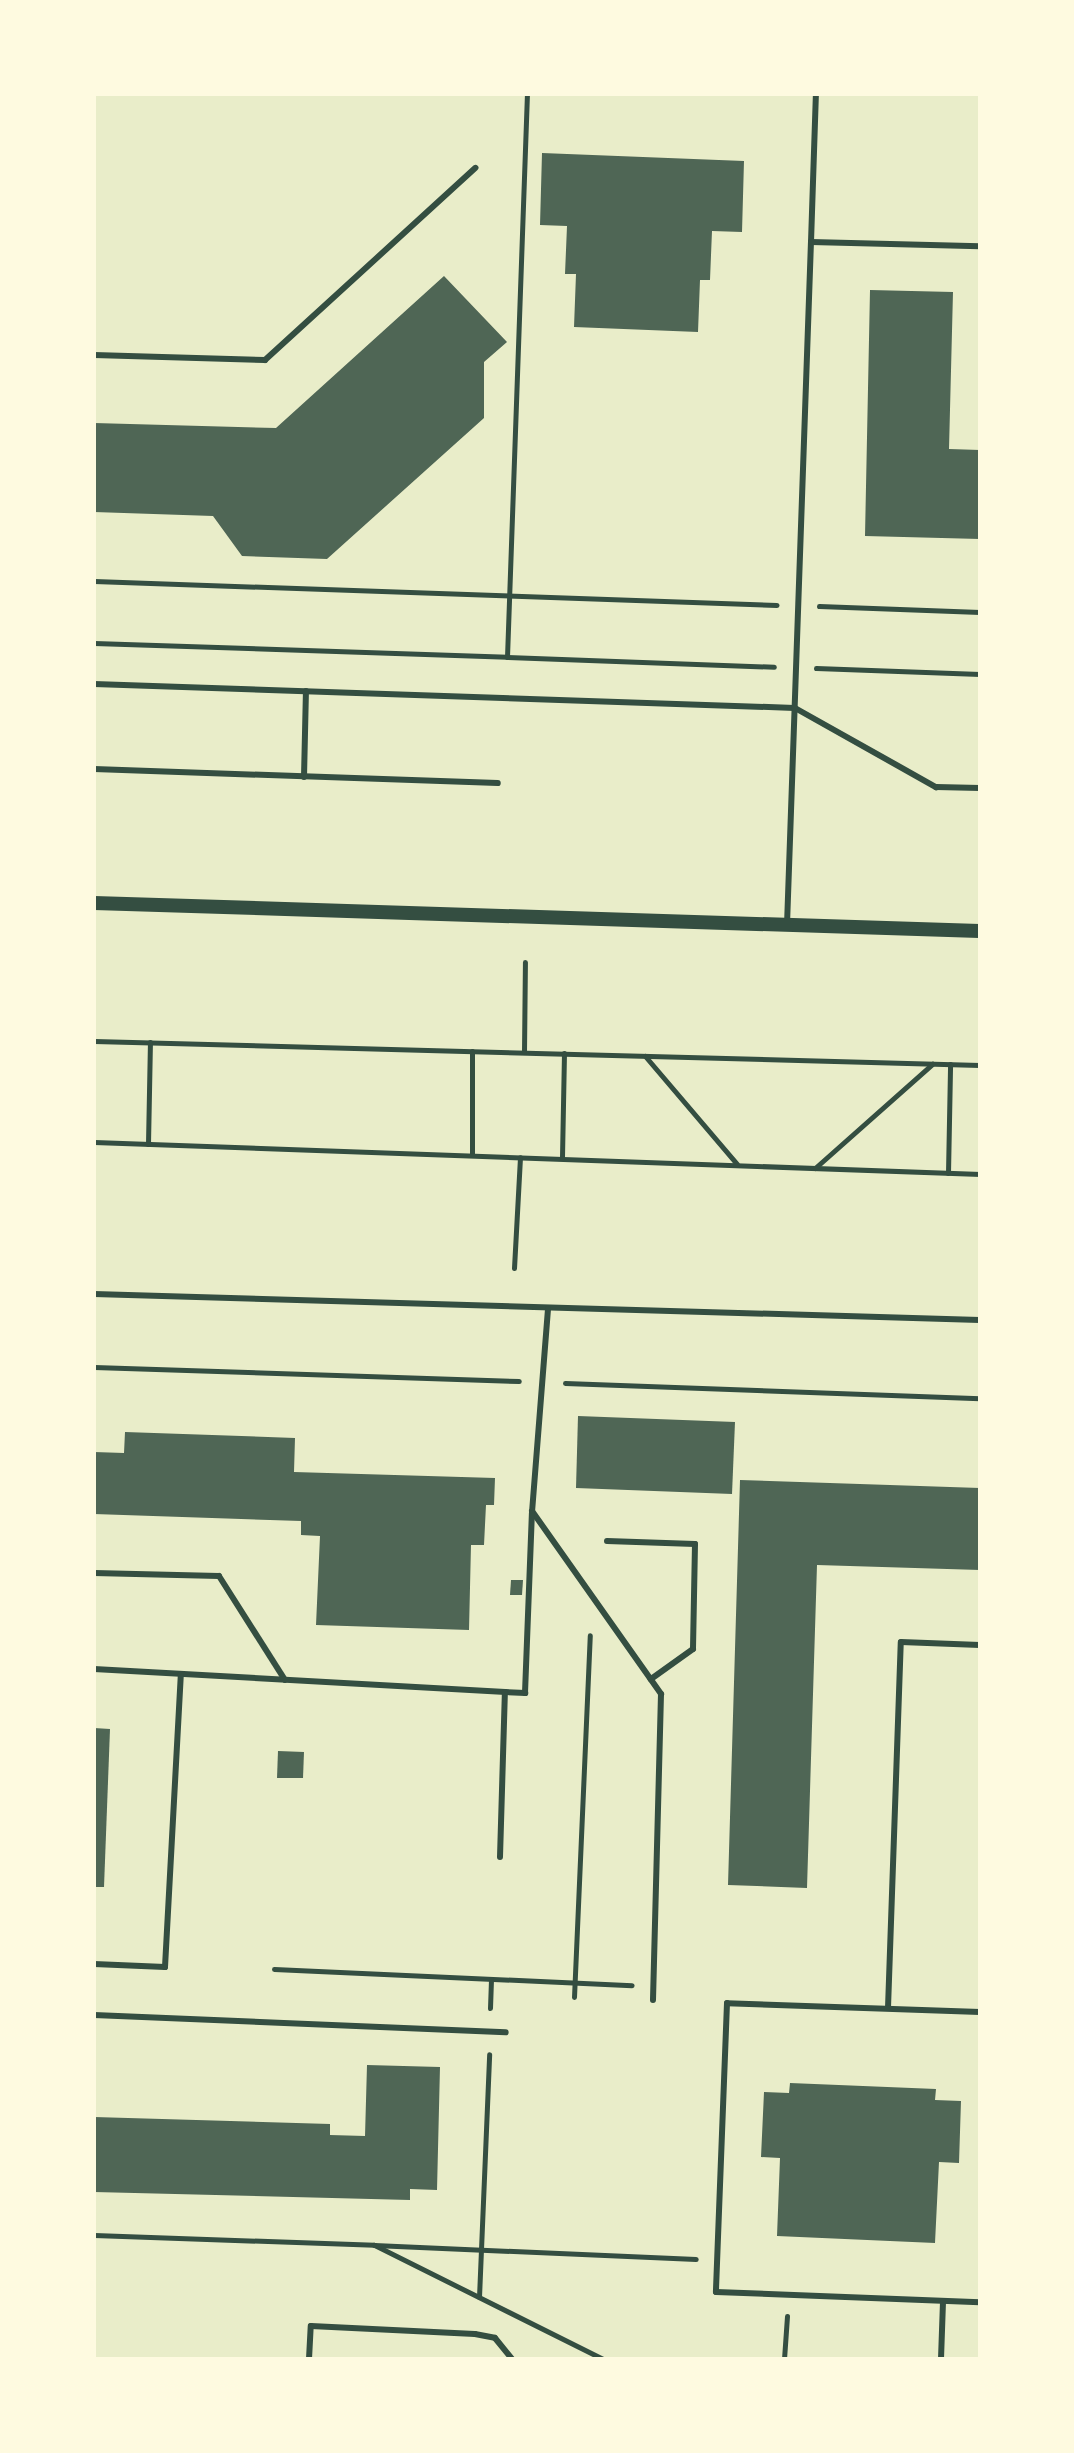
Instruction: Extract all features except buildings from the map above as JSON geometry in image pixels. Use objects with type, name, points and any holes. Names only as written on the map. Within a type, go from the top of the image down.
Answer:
[{"type":"street","points":[[94,903],[980,931]]},
{"type":"lane","points":[[787,925],[816,94]]},
{"type":"lane","points":[[94,355],[265,360],[475,168]]},
{"type":"lane","points":[[811,242],[980,246]]},
{"type":"lane","points":[[94,684],[795,708],[936,787],[980,788]]},
{"type":"lane","points":[[304,777],[306,691]]},
{"type":"lane","points":[[94,769],[498,783]]},
{"type":"lane","points":[[94,1294],[980,1320]]},
{"type":"lane","points":[[94,1669],[525,1693],[532,1511],[548,1309]]},
{"type":"lane","points":[[532,1511],[661,1694],[653,2000]]},
{"type":"lane","points":[[607,1541],[695,1544],[693,1649],[651,1679]]},
{"type":"lane","points":[[94,1573],[219,1576],[285,1680]]},
{"type":"lane","points":[[888,2008],[901,1642],[980,1645]]},
{"type":"lane","points":[[94,1964],[165,1967],[181,1674]]},
{"type":"lane","points":[[500,1857],[505,1692]]},
{"type":"lane","points":[[980,2012],[727,2003],[716,2292],[980,2302]]},
{"type":"lane","points":[[94,2015],[506,2032]]},
{"type":"lane","points":[[941,2359],[943,2301]]},
{"type":"lane","points":[[309,2359],[311,2326],[475,2334],[495,2338],[512,2359]]},
{"type":"path","points":[[507,657],[527,94]]},
{"type":"path","points":[[94,581],[980,612]]},
{"type":"path","points":[[94,643],[980,674]]},
{"type":"path","points":[[524,1052],[525,962]]},
{"type":"path","points":[[94,1041],[980,1065]]},
{"type":"path","points":[[148,1144],[150,1042]]},
{"type":"path","points":[[472,1051],[472,1154]]},
{"type":"path","points":[[562,1157],[564,1053]]},
{"type":"path","points":[[645,1056],[737,1164]]},
{"type":"path","points":[[815,1168],[933,1063]]},
{"type":"path","points":[[948,1173],[950,1064]]},
{"type":"path","points":[[94,1142],[980,1174]]},
{"type":"path","points":[[514,1268],[520,1157]]},
{"type":"path","points":[[574,1997],[592,1594]]},
{"type":"path","points":[[274,1969],[653,1986]]},
{"type":"path","points":[[479,2297],[491,1979]]},
{"type":"path","points":[[94,2235],[718,2260]]},
{"type":"path","points":[[374,2245],[603,2359]]},
{"type":"path","points":[[784,2359],[788,2295]]}]
